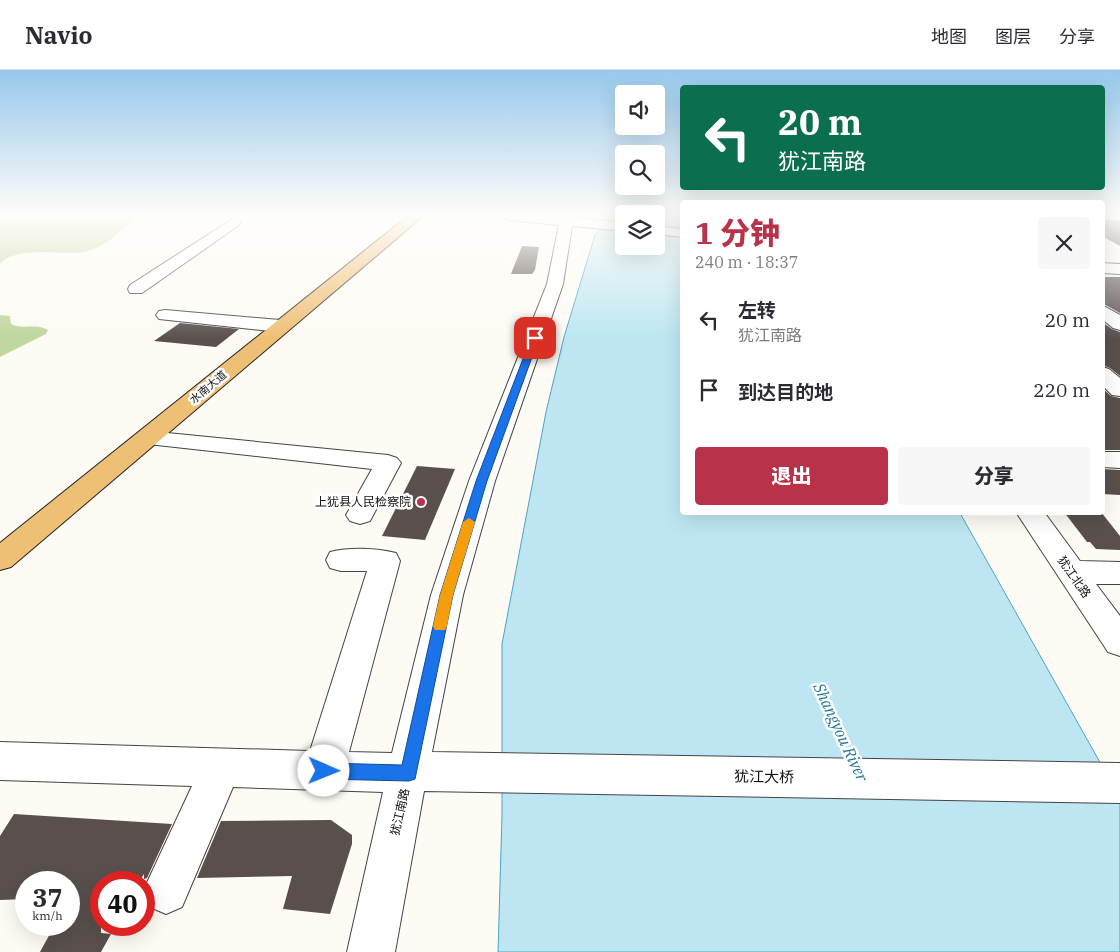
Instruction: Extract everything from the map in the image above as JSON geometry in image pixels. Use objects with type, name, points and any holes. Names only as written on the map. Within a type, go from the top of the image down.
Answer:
[{"type":"main road","name":"水南大道","points":[[0,559],[365,257]]},
{"type":"street","points":[[136,289],[185,257]]},
{"type":"street","name":"犹江南路","points":[[371,952],[399,812],[447,595],[482,481],[555,284],[563,257]]},
{"type":"street","points":[[1105,268],[1120,269]]},
{"type":"street","points":[[1105,299],[1120,300]]},
{"type":"street","points":[[1105,312],[1120,324]]},
{"type":"street","points":[[165,315],[280,326]]},
{"type":"street","points":[[1105,376],[1120,390]]},
{"type":"street","points":[[1105,398],[1120,398]]},
{"type":"street","points":[[147,438],[388,463],[360,515]]},
{"type":"street","points":[[1105,459],[1120,460]]},
{"type":"street","name":"犹江北路","points":[[1031,515],[1120,642]]},
{"type":"street","points":[[324,771],[385,561],[341,560]]},
{"type":"street","points":[[1070,572],[1120,573]]},
{"type":"street","name":"犹江大桥","points":[[0,761],[409,773],[443,771],[1120,783]]},
{"type":"street","points":[[166,891],[221,768]]},
{"type":"green space","points":[[0,257],[11,257],[8,258],[0,264]]},
{"type":"green space","points":[[0,315],[10,316],[11,324],[15,326],[39,327],[48,330],[46,334],[0,357]]},
{"type":"water","name":"Shangyou River","points":[[588,257],[680,257],[680,515],[961,515],[1120,798],[1120,952],[498,952],[502,815],[502,644],[546,412],[564,337]]},
{"type":"building","points":[[518,257],[537,257],[535,270],[532,274],[511,274]]},
{"type":"building","points":[[1105,277],[1120,277],[1120,313],[1105,305]]},
{"type":"building","points":[[180,323],[239,329],[216,347],[154,341]]},
{"type":"building","points":[[1105,324],[1120,332],[1120,376],[1105,366]]},
{"type":"building","points":[[1105,391],[1111,396],[1120,398],[1120,450],[1105,450]]},
{"type":"building","name":"上犹县人民检察院","points":[[417,466],[455,469],[425,540],[382,536]]},
{"type":"building","points":[[1105,469],[1120,470],[1120,495],[1105,494]]},
{"type":"building","points":[[1066,515],[1103,515],[1120,536],[1120,550],[1096,549],[1090,542],[1087,542]]},
{"type":"building","points":[[14,814],[172,824],[150,871],[90,871],[90,936],[110,936],[101,952],[40,952],[49,936],[80,936],[80,871],[15,871],[15,899],[0,900],[0,836]]},
{"type":"building","points":[[331,820],[352,835],[352,844],[330,914],[283,909],[292,876],[197,878],[221,821]]},
{"type":"slow traffic","points":[[440,626],[447,595],[469,522]]},
{"type":"place","name":"上犹县人民检察院","points":[[421,502]]},
{"type":"route","points":[[324,771],[409,773],[447,595],[482,481],[535,338]]}]
